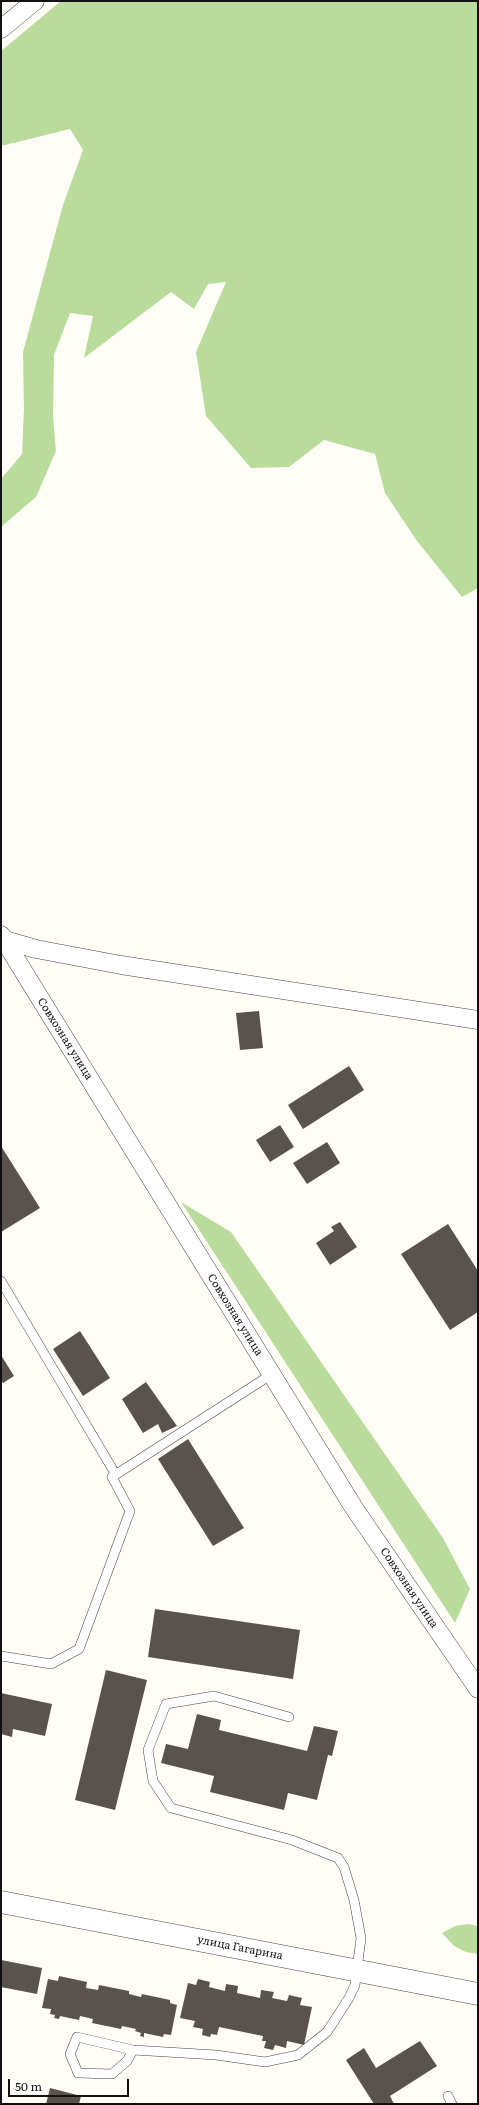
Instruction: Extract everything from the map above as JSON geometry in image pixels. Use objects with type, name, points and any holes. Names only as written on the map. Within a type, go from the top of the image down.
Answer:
[{"type":"street","points":[[1,29],[35,1]]},
{"type":"street","points":[[2,942],[121,965],[478,1020]]},
{"type":"street","name":"Совхозная улица","points":[[2,942],[354,1508],[478,1689]]},
{"type":"street","name":"улица Гагарина","points":[[1,1902],[478,1994]]},
{"type":"lane","points":[[1,1281],[116,1475]]},
{"type":"lane","points":[[1,1656],[51,1664],[79,1649],[130,1511],[112,1477],[272,1374]]},
{"type":"lane","points":[[133,2050],[127,2061],[112,2074],[78,2073],[70,2054],[76,2037],[133,2050],[216,2055],[265,2062],[298,2055],[327,2032],[349,1998],[355,1985],[361,1938],[352,1893],[344,1867],[338,1858],[292,1840],[171,1808],[153,1781],[148,1750],[166,1704],[214,1696],[289,1717]]},
{"type":"green space","points":[[61,1],[478,1],[478,588],[462,597],[417,541],[385,493],[375,454],[324,440],[289,467],[251,468],[206,416],[196,352],[226,282],[208,284],[194,309],[171,292],[84,358],[93,316],[70,313],[54,355],[53,417],[56,451],[36,497],[1,527],[1,479],[22,454],[24,409],[23,352],[63,205],[83,150],[70,129],[1,146],[1,51]]},
{"type":"green space","points":[[181,1202],[231,1232],[443,1538],[470,1589],[455,1623]]},
{"type":"green space","points":[[468,1924],[478,1926],[478,1954],[466,1952],[454,1946],[442,1933],[455,1926]]},
{"type":"building","points":[[259,1011],[263,1048],[240,1050],[236,1013]]},
{"type":"building","points":[[349,1066],[364,1090],[303,1129],[288,1105]]},
{"type":"building","points":[[280,1125],[294,1147],[270,1162],[256,1140]]},
{"type":"building","points":[[327,1142],[340,1163],[307,1184],[293,1163]]},
{"type":"building","points":[[1,1146],[40,1208],[1,1232]]},
{"type":"building","points":[[340,1222],[357,1247],[330,1265],[316,1243],[334,1231],[331,1227]]},
{"type":"building","points":[[448,1224],[478,1271],[478,1312],[450,1330],[401,1254]]},
{"type":"building","points":[[80,1331],[110,1378],[83,1396],[53,1349]]},
{"type":"building","points":[[1,1355],[14,1376],[3,1383],[1,1381]]},
{"type":"building","points":[[146,1382],[177,1426],[162,1433],[158,1424],[143,1433],[122,1399]]},
{"type":"building","points":[[188,1439],[244,1528],[213,1546],[158,1459]]},
{"type":"building","points":[[155,1609],[300,1630],[293,1679],[148,1657]]},
{"type":"building","points":[[106,1670],[147,1680],[115,1810],[75,1800]]},
{"type":"building","points":[[1,1693],[52,1704],[45,1736],[13,1729],[12,1737],[1,1734]]},
{"type":"building","points":[[197,1714],[221,1720],[219,1730],[307,1751],[314,1726],[338,1731],[332,1756],[328,1755],[317,1800],[288,1793],[284,1810],[210,1792],[214,1776],[161,1763],[166,1744],[188,1749]]},
{"type":"building","points":[[1,1960],[42,1968],[37,1994],[1,1987]]},
{"type":"building","points":[[59,1976],[87,1982],[86,1988],[98,1990],[99,1985],[129,1991],[129,1994],[141,1997],[142,1994],[170,2000],[170,2003],[177,2005],[171,2035],[164,2034],[163,2037],[144,2033],[144,2037],[140,2036],[141,2033],[135,2031],[136,2029],[122,2026],[121,2029],[92,2023],[93,2019],[80,2016],[79,2020],[60,2016],[59,2019],[54,2018],[55,2015],[50,2014],[51,2009],[42,2008],[48,1979],[58,1981]]},
{"type":"building","points":[[198,1979],[210,1982],[209,1987],[225,1991],[226,1984],[238,1986],[237,1993],[260,1998],[261,1990],[274,1992],[272,1998],[287,2001],[289,1995],[302,1998],[300,2005],[312,2007],[304,2045],[287,2041],[286,2048],[275,2045],[273,2050],[264,2048],[266,2041],[262,2041],[263,2036],[219,2027],[217,2035],[211,2034],[210,2037],[202,2035],[203,2029],[193,2027],[195,2021],[180,2018],[188,1983],[196,1985]]},
{"type":"building","points":[[420,2041],[437,2066],[390,2096],[394,2104],[374,2104],[346,2060],[364,2048],[376,2068]]},
{"type":"building","points":[[50,2088],[81,2096],[79,2104],[46,2104]]}]
